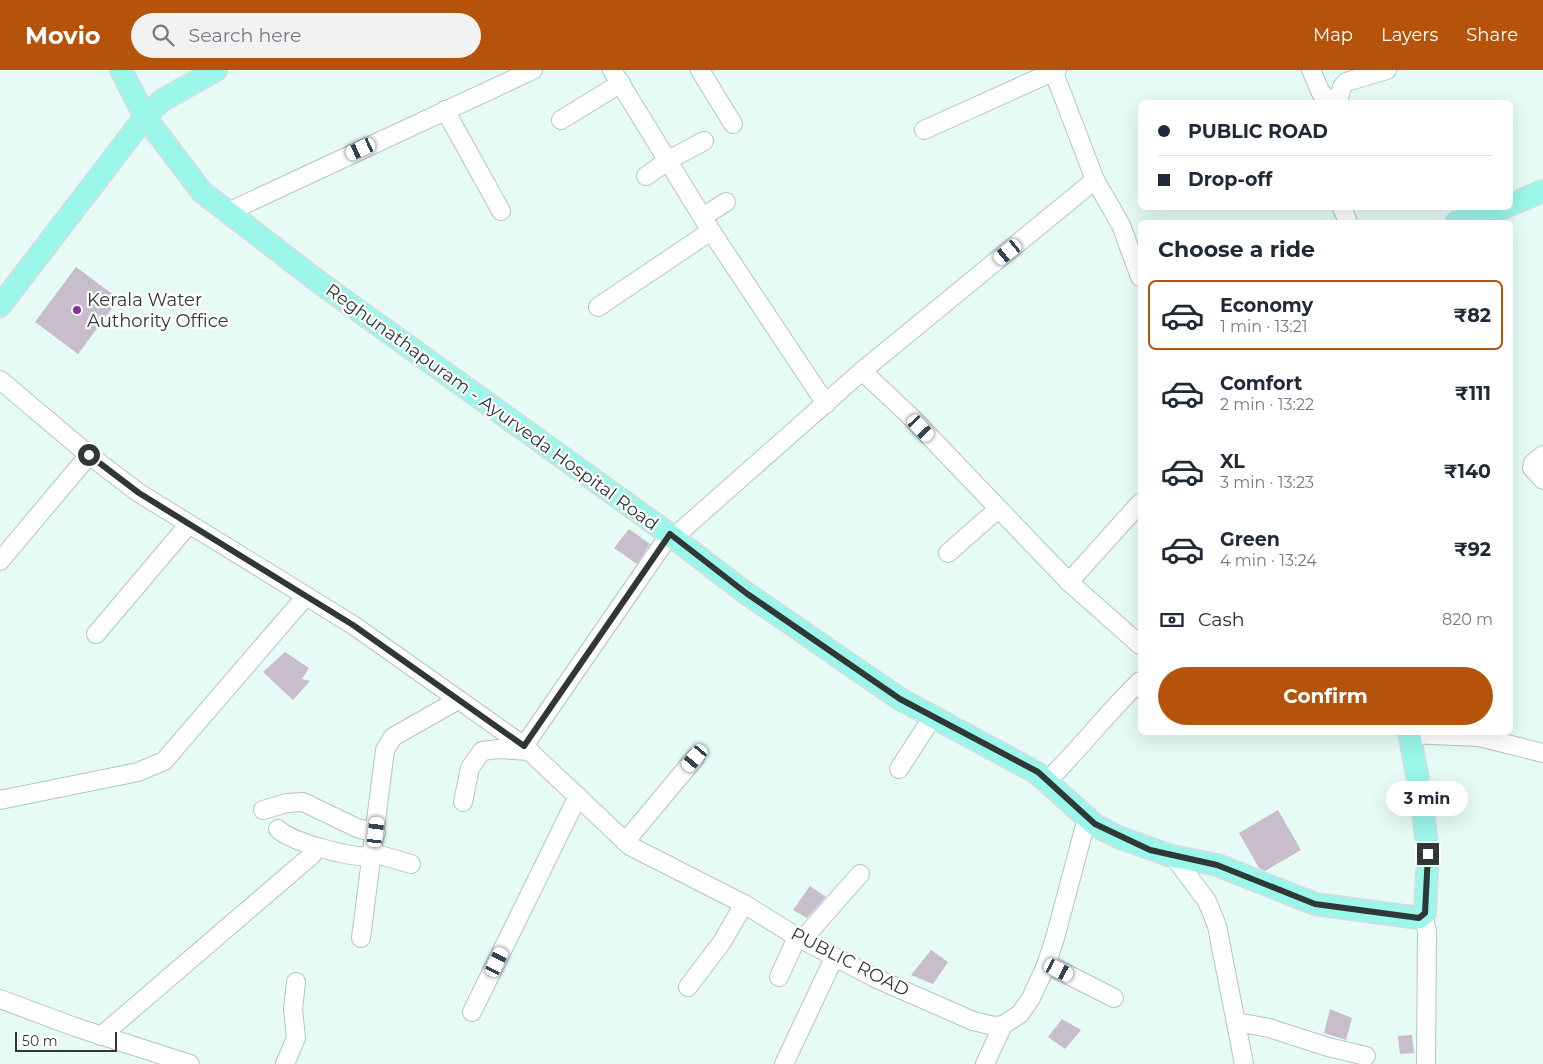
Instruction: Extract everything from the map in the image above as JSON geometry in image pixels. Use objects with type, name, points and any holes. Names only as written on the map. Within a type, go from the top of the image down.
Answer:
[{"type":"main road","name":"Reghunathapuram - Ayurveda Hospital Road","points":[[121,70],[145,117],[202,192],[320,284],[672,536],[746,593],[900,699],[932,718],[1038,772],[1089,820],[1118,836],[1174,857],[1217,865],[1315,904],[1419,918],[1423,915]]},
{"type":"main road","points":[[0,306],[145,117],[161,101],[216,70]]},
{"type":"main road","points":[[1513,204],[1543,192]]},
{"type":"main road","points":[[1464,220],[1497,210]]},
{"type":"main road","points":[[1409,735],[1421,795],[1428,854],[1425,913],[1423,915]]},
{"type":"street","points":[[228,212],[533,70]]},
{"type":"street","points":[[700,70],[734,124]]},
{"type":"street","points":[[1311,70],[1321,93],[1330,100]]},
{"type":"street","points":[[1339,100],[1342,87],[1346,82],[1387,70]]},
{"type":"street","points":[[924,130],[1055,71],[1095,180],[1121,225],[1138,272]]},
{"type":"street","points":[[561,120],[616,77],[707,224],[826,404]]},
{"type":"street","points":[[445,110],[501,211]]},
{"type":"street","points":[[646,176],[669,160],[704,141]]},
{"type":"street","points":[[463,802],[470,768],[482,751],[528,749],[672,536],[826,404],[862,370],[1095,180]]},
{"type":"street","points":[[598,307],[707,224],[726,202]]},
{"type":"street","points":[[862,370],[908,414],[1069,582],[1138,643]]},
{"type":"street","name":"PUBLIC ROAD","points":[[0,380],[89,455],[139,493],[353,625],[528,749],[626,842],[640,852],[744,904],[834,958],[875,978],[973,1020],[994,1026],[1003,1025]]},
{"type":"street","points":[[0,561],[89,455]]},
{"type":"street","points":[[1543,455],[1533,463],[1532,468],[1543,480]]},
{"type":"street","points":[[1069,582],[1138,506]]},
{"type":"street","points":[[948,553],[998,509]]},
{"type":"street","points":[[96,634],[189,524]]},
{"type":"street","points":[[0,800],[138,772],[158,766],[306,596]]},
{"type":"street","points":[[1047,781],[1076,752],[1121,699],[1138,683]]},
{"type":"street","points":[[361,938],[367,881],[373,855],[386,750],[389,743],[410,726],[458,700]]},
{"type":"street","points":[[899,769],[932,718]]},
{"type":"street","points":[[1444,735],[1479,737],[1543,753]]},
{"type":"street","points":[[626,842],[695,758]]},
{"type":"street","points":[[472,1012],[578,796]]},
{"type":"street","points":[[262,810],[286,803],[303,802],[357,828],[376,833]]},
{"type":"street","points":[[984,1064],[1003,1025],[1024,1010],[1047,964],[1064,908],[1084,829],[1089,820]]},
{"type":"street","points":[[278,828],[295,840],[360,857],[373,855],[411,864]]},
{"type":"street","points":[[101,1036],[312,855]]},
{"type":"street","points":[[1174,857],[1207,901],[1217,926],[1244,1064]]},
{"type":"street","points":[[776,971],[797,936],[860,874]]},
{"type":"street","points":[[688,987],[722,942],[744,904]]},
{"type":"street","points":[[1423,915],[1427,931],[1426,1064]]},
{"type":"street","points":[[784,1064],[834,958]]},
{"type":"street","points":[[1047,964],[1114,998]]},
{"type":"street","points":[[285,1064],[296,1038],[293,1010],[296,982]]},
{"type":"street","points":[[0,999],[101,1036],[190,1064]]},
{"type":"street","points":[[1237,1022],[1269,1028],[1328,1047],[1366,1056]]},
{"type":"building","name":"Kerala Water Authority Office","points":[[76,267],[119,299],[78,354],[35,322]]},
{"type":"building","points":[[629,529],[650,544],[637,564],[614,548]]},
{"type":"building","points":[[285,652],[309,668],[302,679],[310,681],[293,700],[263,672]]},
{"type":"building","points":[[1278,810],[1301,850],[1265,871],[1259,868],[1239,833]]},
{"type":"building","points":[[810,886],[826,897],[807,918],[793,910]]},
{"type":"building","points":[[931,950],[948,962],[933,984],[911,975]]},
{"type":"building","points":[[1330,1009],[1352,1018],[1346,1040],[1324,1033]]},
{"type":"building","points":[[1062,1019],[1081,1030],[1065,1049],[1048,1037]]},
{"type":"building","points":[[1412,1035],[1414,1053],[1400,1054],[1398,1036]]},
{"type":"place","name":"Kerala Water Authority Office","points":[[77,310]]},
{"type":"route","points":[[89,455],[139,493],[257,564],[353,625],[524,746],[557,696],[610,624],[670,534],[746,593],[900,699],[1038,772],[1095,824],[1150,850],[1217,865],[1315,904],[1419,918],[1425,913],[1428,854]]}]
